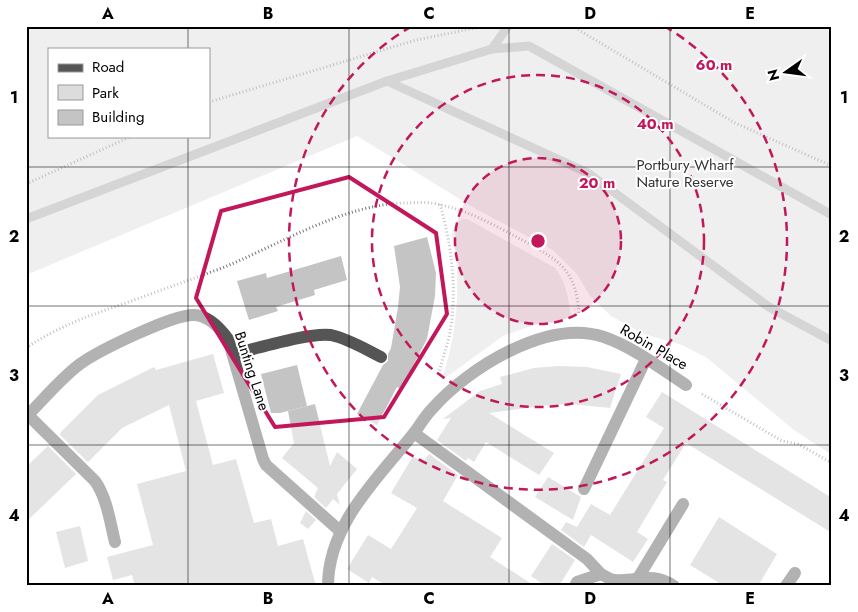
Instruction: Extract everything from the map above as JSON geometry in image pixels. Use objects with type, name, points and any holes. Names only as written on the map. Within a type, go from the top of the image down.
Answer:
[{"type":"street","name":"Bunting Lane","points":[[27,416],[64,377],[81,363],[175,318],[194,314],[200,316],[217,325],[228,339],[266,465],[340,531]]},
{"type":"street","name":"Robin Place","points":[[328,586],[330,565],[340,531],[359,502],[432,409],[468,376],[493,360],[512,350],[545,338],[581,332],[604,337],[646,359],[686,385]]},
{"type":"street","points":[[233,354],[307,337],[329,335],[345,339],[381,357]]},
{"type":"street","points":[[584,489],[646,359]]},
{"type":"street","points":[[27,416],[94,480],[104,497],[115,542]]},
{"type":"street","points":[[414,434],[588,559],[601,574],[614,580],[649,577],[667,581],[674,586]]},
{"type":"street","points":[[638,578],[683,504]]},
{"type":"street","points":[[786,586],[795,573]]},
{"type":"street","points":[[574,586],[577,582],[601,574]]},
{"type":"path","points":[[210,102],[416,40],[485,26]]},
{"type":"path","points":[[572,26],[735,123],[832,166]]},
{"type":"path","points":[[26,184],[128,138]]},
{"type":"path","points":[[26,348],[73,321],[223,267],[333,219],[369,208],[406,202],[440,204],[473,216],[508,232],[564,266],[574,285],[581,332]]},
{"type":"path","points":[[438,376],[449,336],[453,302],[452,262],[446,225],[440,204]]},
{"type":"path","name":"Robin Place","points":[[686,385],[782,441],[798,444],[832,462]]},
{"type":"highlighted area","points":[[349,177],[436,233],[447,314],[384,417],[275,427],[196,298],[221,211]]},
{"type":"green space","name":"Portbury Wharf Nature Reserve","points":[[26,26],[832,26],[832,455],[794,430],[707,358],[682,345],[644,334],[611,316],[590,296],[577,274],[553,250],[476,209],[357,136],[26,275]]},
{"type":"green space","points":[[464,219],[555,268],[565,285],[571,317],[528,327],[503,336],[441,381],[452,343],[457,305],[457,261],[452,232],[456,224]]},
{"type":"building","points":[[427,237],[436,273],[435,296],[427,339],[401,389],[397,387],[377,425],[357,414],[383,365],[388,361],[388,354],[391,348],[400,287],[394,246]]},
{"type":"building","points":[[341,256],[347,280],[314,290],[315,295],[276,307],[278,311],[249,320],[237,281],[266,273],[267,278]]},
{"type":"building","points":[[213,354],[224,393],[196,401],[213,465],[236,459],[254,523],[271,519],[278,546],[303,539],[316,586],[135,586],[132,575],[113,580],[107,557],[153,545],[137,484],[186,471],[169,405],[122,428],[88,462],[60,435],[61,432],[98,395],[154,367],[156,370]]},
{"type":"building","points":[[297,365],[307,406],[280,413],[271,413],[261,374]]},
{"type":"building","points":[[559,366],[587,367],[621,374],[610,408],[570,404],[489,413],[554,453],[539,475],[486,442],[474,462],[468,458],[466,461],[437,440],[451,418],[443,419],[480,391],[502,384],[500,377],[534,368]]},
{"type":"building","points":[[662,392],[832,498],[832,533],[686,443],[663,480],[667,482],[637,532],[648,539],[633,562],[591,535],[584,547],[561,530],[566,522],[577,527],[591,504],[610,515],[664,428],[646,417]]},
{"type":"building","points":[[315,404],[330,466],[337,452],[357,469],[337,494],[340,505],[333,499],[326,508],[314,497],[318,488],[282,458],[294,443],[288,411]]},
{"type":"building","points":[[48,446],[76,474],[26,522],[26,467]]},
{"type":"building","points":[[429,454],[458,475],[443,501],[502,538],[490,557],[535,586],[387,586],[372,577],[369,583],[347,569],[368,535],[391,549],[417,508],[391,493],[413,456],[423,462]]},
{"type":"building","points":[[548,477],[581,497],[573,520],[535,497]]},
{"type":"building","points":[[306,511],[316,520],[308,529],[300,523]]},
{"type":"building","points":[[719,517],[777,554],[758,586],[724,586],[690,565]]},
{"type":"building","points":[[80,526],[88,561],[65,568],[56,532]]},
{"type":"building","points":[[552,544],[575,560],[559,586],[546,586],[531,576]]},
{"type":"waterway","points":[[492,49],[508,26]]},
{"type":"waterway","points":[[26,219],[387,81],[492,49],[529,46],[832,215]]},
{"type":"waterway","points":[[387,81],[588,173],[769,307],[832,341]]}]
